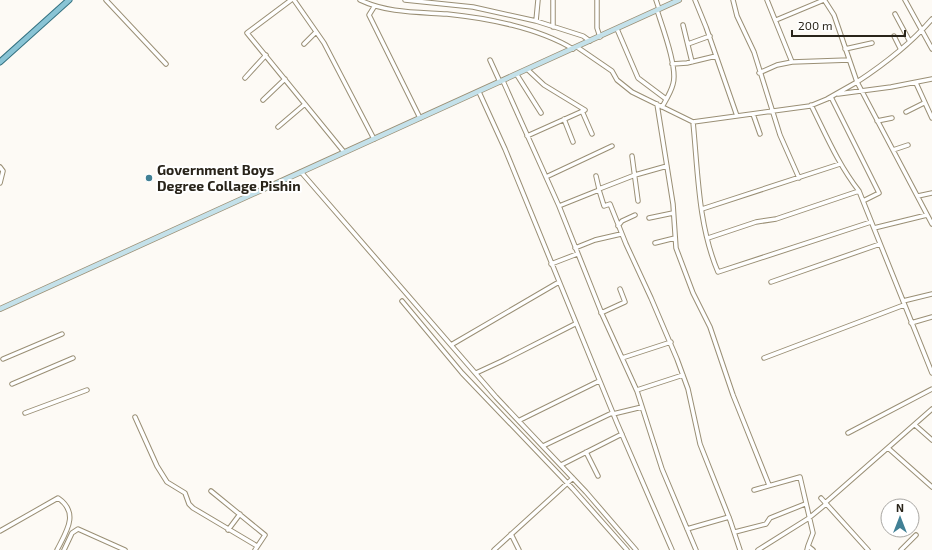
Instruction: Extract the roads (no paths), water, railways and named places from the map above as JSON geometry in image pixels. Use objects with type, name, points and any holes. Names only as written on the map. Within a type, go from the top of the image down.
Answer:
[{"type":"main road","points":[[0,62],[69,0]]},
{"type":"main road","points":[[0,309],[374,138],[528,70],[678,0]]},
{"type":"street","points":[[106,0],[166,64]]},
{"type":"street","points":[[291,0],[247,33],[344,152]]},
{"type":"street","points":[[294,0],[324,43],[374,138]]},
{"type":"street","points":[[360,0],[374,7],[394,11],[474,16],[517,27],[560,41],[575,48],[612,71],[617,80],[629,90],[694,122],[811,105],[831,97],[882,65],[921,31],[932,19]]},
{"type":"street","points":[[405,0],[473,7],[536,21],[583,36],[590,41]]},
{"type":"street","points":[[536,21],[538,0]]},
{"type":"street","points":[[553,26],[554,0]]},
{"type":"street","points":[[597,0],[597,28],[600,37]]},
{"type":"street","points":[[656,0],[672,64],[674,83],[663,106]]},
{"type":"street","points":[[695,0],[710,36],[737,116]]},
{"type":"street","points":[[733,0],[737,16],[754,52],[759,73],[772,111],[799,178]]},
{"type":"street","points":[[766,0],[776,20],[792,62]]},
{"type":"street","points":[[776,20],[826,0],[834,15],[857,82],[932,224]]},
{"type":"street","points":[[905,0],[932,49]]},
{"type":"street","points":[[374,7],[369,15],[420,118]]},
{"type":"street","points":[[895,14],[909,40]]},
{"type":"street","points":[[683,25],[692,62]]},
{"type":"street","points":[[617,29],[638,78],[666,100]]},
{"type":"street","points":[[304,44],[316,32]]},
{"type":"street","points":[[688,44],[710,36]]},
{"type":"street","points":[[894,36],[900,48]]},
{"type":"street","points":[[845,49],[872,43]]},
{"type":"street","points":[[245,78],[266,55]]},
{"type":"street","points":[[672,64],[692,62],[716,56]]},
{"type":"street","points":[[490,60],[528,136],[559,206],[601,314],[637,390],[662,469],[696,550]]},
{"type":"street","points":[[759,73],[777,65],[792,62],[849,60]]},
{"type":"street","points":[[528,70],[544,85],[585,110],[582,111],[592,134]]},
{"type":"street","points":[[517,74],[541,113]]},
{"type":"street","points":[[263,100],[285,79]]},
{"type":"street","points":[[837,94],[862,92],[932,79]]},
{"type":"street","points":[[916,83],[932,118]]},
{"type":"street","points":[[479,92],[613,414],[672,550]]},
{"type":"street","points":[[831,97],[879,193],[863,201]]},
{"type":"street","points":[[906,112],[924,103]]},
{"type":"street","points":[[278,127],[305,104]]},
{"type":"street","points":[[657,104],[667,166],[675,238],[681,264],[710,327],[733,395],[769,486]]},
{"type":"street","points":[[811,105],[840,164],[859,191],[911,323],[931,367],[932,373]]},
{"type":"street","points":[[528,136],[582,111]]},
{"type":"street","points":[[753,114],[760,134]]},
{"type":"street","points":[[877,121],[892,118]]},
{"type":"street","points":[[564,120],[573,142]]},
{"type":"street","points":[[694,122],[702,209],[708,238],[718,272],[871,222]]},
{"type":"street","points":[[893,150],[908,145]]},
{"type":"street","points":[[546,177],[612,146]]},
{"type":"street","points":[[632,156],[638,201]]},
{"type":"street","points":[[702,209],[840,164]]},
{"type":"street","points":[[559,206],[635,175],[667,166]]},
{"type":"street","points":[[0,167],[3,171],[0,183]]},
{"type":"street","points":[[301,172],[451,345],[573,478],[636,550]]},
{"type":"street","points":[[596,176],[604,206],[610,204],[621,234],[671,342],[688,389],[700,444],[735,532],[740,550]]},
{"type":"street","points":[[708,238],[859,191]]},
{"type":"street","points":[[918,196],[932,193]]},
{"type":"street","points":[[649,218],[673,213]]},
{"type":"street","points":[[618,226],[622,221],[635,215]]},
{"type":"street","points":[[874,228],[929,216]]},
{"type":"street","points":[[575,248],[594,240],[621,234]]},
{"type":"street","points":[[655,243],[675,238]]},
{"type":"street","points":[[771,282],[819,267],[880,244]]},
{"type":"street","points":[[551,264],[577,254]]},
{"type":"street","points":[[451,345],[559,282]]},
{"type":"street","points":[[601,314],[624,302],[620,289]]},
{"type":"street","points":[[764,358],[904,303],[932,294]]},
{"type":"street","points":[[402,302],[462,373],[568,484],[627,550]]},
{"type":"street","points":[[911,323],[932,317]]},
{"type":"street","points":[[476,373],[576,324]]},
{"type":"street","points":[[3,358],[62,334]]},
{"type":"street","points":[[622,358],[671,342]]},
{"type":"street","points":[[12,384],[72,358]]},
{"type":"street","points":[[637,390],[683,375]]},
{"type":"street","points":[[520,420],[599,380]]},
{"type":"street","points":[[848,433],[932,389]]},
{"type":"street","points":[[25,413],[87,390]]},
{"type":"street","points":[[543,446],[613,414],[642,407]]},
{"type":"street","points":[[758,550],[809,518],[932,409]]},
{"type":"street","points":[[135,416],[151,455],[165,479],[186,494],[189,504],[193,508],[257,546]]},
{"type":"street","points":[[915,425],[932,440]]},
{"type":"street","points":[[561,465],[622,434]]},
{"type":"street","points":[[888,448],[932,487]]},
{"type":"street","points":[[586,452],[598,476]]},
{"type":"street","points":[[754,490],[800,477],[813,535],[806,550]]},
{"type":"street","points":[[494,550],[573,478]]},
{"type":"street","points":[[211,491],[265,535],[255,550]]},
{"type":"street","points":[[0,530],[58,498],[66,508],[70,518],[69,527],[57,550]]},
{"type":"street","points":[[821,498],[868,550]]},
{"type":"street","points":[[735,532],[766,524],[770,518],[805,504]]},
{"type":"street","points":[[228,530],[240,514]]},
{"type":"street","points":[[687,529],[729,517]]},
{"type":"street","points":[[64,550],[72,533],[76,529],[125,550]]},
{"type":"street","points":[[511,534],[519,550]]},
{"type":"street","points":[[901,550],[913,538]]},
{"type":"street","points":[[808,546],[813,550]]},
{"type":"place","name":"Government Boys Degree Collage Pishin","points":[[149,178]]}]
